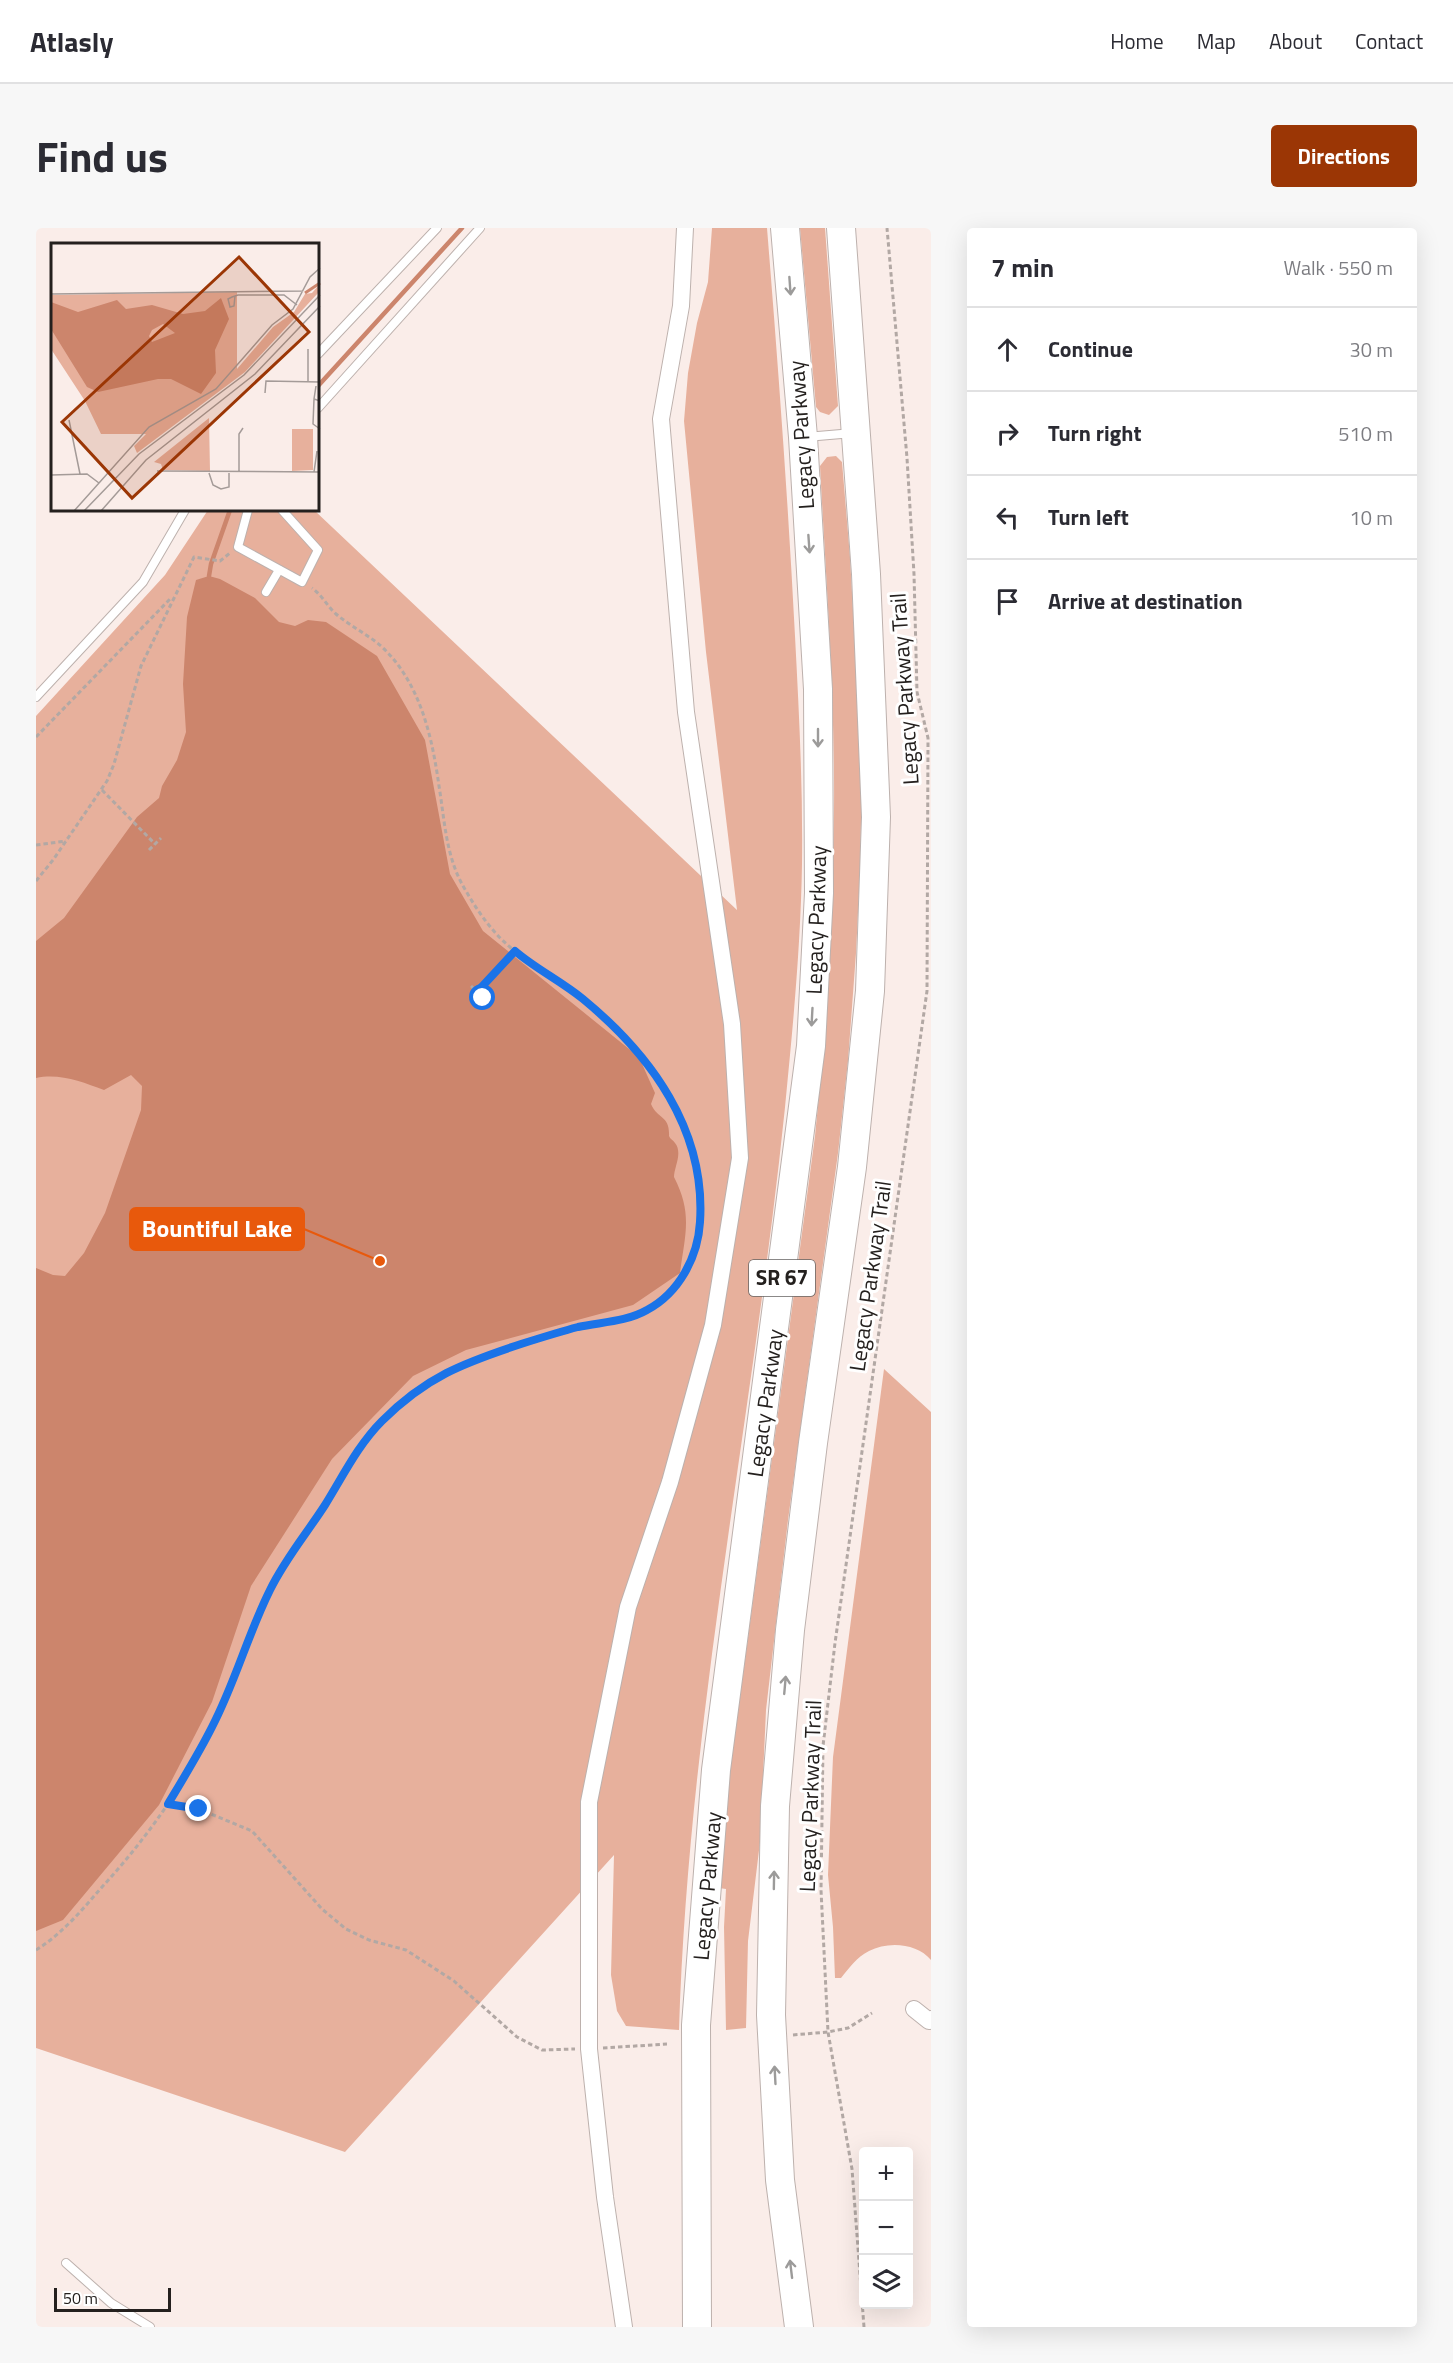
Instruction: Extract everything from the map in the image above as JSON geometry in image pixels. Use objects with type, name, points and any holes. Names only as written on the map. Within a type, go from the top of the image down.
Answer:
[{"type":"highway","name":"Legacy Parkway","points":[[697,2327],[696,2025],[715,1782],[811,1046],[819,892],[818,689],[802,437],[785,228]]},
{"type":"highway","name":"SR 67","points":[[799,2327],[780,2181],[771,2015],[775,1806],[792,1618],[852,1167],[870,991],[876,818],[866,574],[841,228]]},
{"type":"street","points":[[624,2327],[605,2197],[589,2049],[589,1803],[628,1607],[670,1482],[713,1325],[740,1158],[732,1024],[686,712],[661,419],[681,306],[685,228]]},
{"type":"street","points":[[915,2009],[929,2021],[931,2019]]},
{"type":"lane","points":[[320,352],[437,228]]},
{"type":"lane","points":[[320,406],[480,228]]},
{"type":"lane","points":[[802,437],[856,433]]},
{"type":"lane","points":[[36,697],[143,582],[184,512]]},
{"type":"lane","points":[[247,512],[238,547],[303,582],[318,550],[284,512]]},
{"type":"lane","points":[[266,592],[279,570]]},
{"type":"lane","points":[[66,2263],[111,2302],[150,2327]]},
{"type":"path","name":"Legacy Parkway Trail","points":[[864,2327],[852,2169],[828,2032],[821,1890],[823,1746],[927,991],[928,738],[917,693],[914,574],[907,458],[887,228]]},
{"type":"path","points":[[36,881],[102,790],[114,764],[141,666],[172,598],[194,557],[220,561]]},
{"type":"path","points":[[36,1950],[67,1926],[141,1842],[168,1804],[212,1728],[279,1573],[323,1509],[360,1448],[382,1422],[422,1387],[461,1365],[557,1333],[624,1319],[647,1311],[678,1284],[697,1246],[701,1212],[696,1164],[685,1127],[665,1089],[647,1062],[617,1029],[581,998],[515,951],[482,916],[452,864],[432,743],[416,696],[391,656],[376,642],[337,615],[318,592],[303,582]]},
{"type":"path","points":[[36,737],[172,598]]},
{"type":"path","points":[[102,790],[155,844]]},
{"type":"path","points":[[149,850],[161,838]]},
{"type":"path","points":[[36,845],[66,841]]},
{"type":"path","points":[[477,992],[515,951]]},
{"type":"path","points":[[471,986],[483,998]]},
{"type":"path","points":[[168,1804],[199,1809],[252,1831],[322,1910],[346,1929],[369,1940],[406,1950],[454,1981],[517,2037],[542,2050],[667,2044]]},
{"type":"path","points":[[793,2035],[848,2028],[872,2013]]},
{"type":"shaded area","points":[[712,228],[767,228],[792,585],[800,750],[802,864],[796,983],[777,1177],[696,1785],[685,1907],[679,2030],[626,2026],[617,2011],[611,1975],[614,1855],[345,2152],[36,2048],[36,716],[165,575],[207,512],[316,512],[737,910],[706,652],[684,421],[688,373],[697,323],[708,282]]},
{"type":"shaded area","points":[[800,228],[825,228],[838,406],[829,415],[820,412],[816,407]]},
{"type":"shaded area","points":[[836,456],[842,462],[850,557],[862,772],[856,953],[838,1153],[788,1520],[766,1710],[760,1842],[748,1941],[746,2028],[726,2030],[724,1927],[726,1889],[719,1888],[729,1780],[815,1136],[826,1014],[832,892],[834,768],[830,638],[820,466],[827,457]]},
{"type":"shaded area","points":[[209,576],[220,579],[255,598],[279,622],[295,626],[308,620],[326,622],[377,656],[425,740],[450,874],[483,931],[639,1057],[655,1093],[651,1104],[668,1124],[669,1137],[678,1151],[674,1177],[686,1213],[684,1247],[680,1273],[633,1305],[466,1350],[413,1376],[332,1459],[251,1586],[212,1702],[159,1805],[63,1920],[36,1931],[36,1268],[53,1275],[65,1276],[84,1253],[105,1213],[141,1110],[142,1086],[131,1075],[104,1090],[62,1077],[36,1078],[36,941],[64,918],[137,817],[159,798],[162,786],[177,760],[186,732],[183,684],[187,617],[196,580]]},
{"type":"shaded area","points":[[884,1369],[931,1412],[931,1960],[925,1954],[910,1947],[885,1946],[865,1953],[841,1978],[835,1978],[828,1875],[833,1757]]},
{"type":"waterway","points":[[320,384],[462,228]]},
{"type":"waterway","points":[[209,576],[229,512]]},
{"type":"place","name":"Bountiful Lake","points":[[380,1261]]},
{"type":"route","points":[[199,1809],[168,1804],[212,1728],[270,1589],[360,1448],[382,1422],[422,1387],[436,1377],[461,1365],[557,1333],[596,1323],[624,1319],[647,1311],[678,1284],[697,1246],[701,1212],[700,1186],[692,1147],[675,1107],[647,1062],[617,1029],[581,998],[515,951],[477,992],[483,998]]}]
